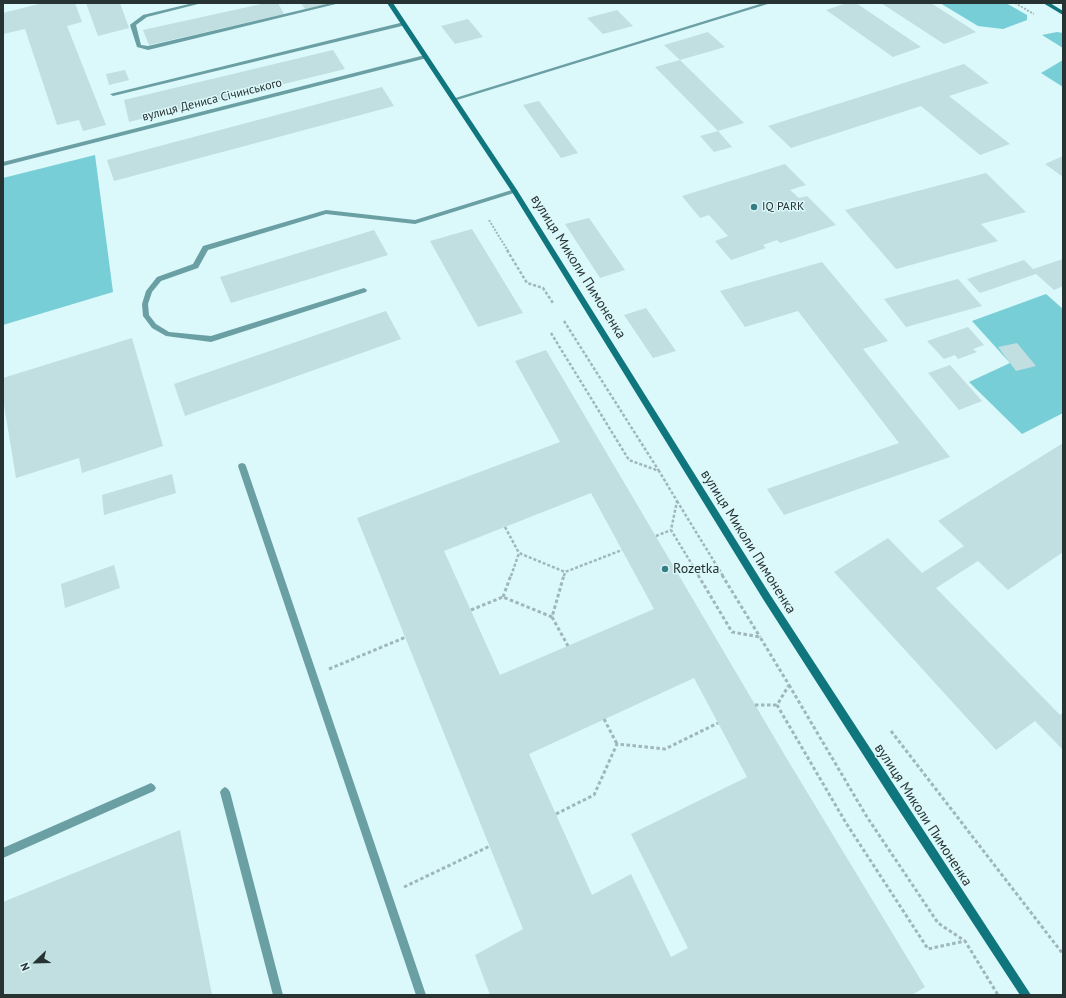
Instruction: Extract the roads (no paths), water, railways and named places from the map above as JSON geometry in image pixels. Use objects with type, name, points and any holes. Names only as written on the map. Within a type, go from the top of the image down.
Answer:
[{"type":"street","points":[[199,3],[145,16],[133,25],[139,46],[148,48],[337,3]]},
{"type":"street","name":"вулиця Миколи Пимоненка","points":[[390,3],[515,191],[766,596],[892,792],[1026,995]]},
{"type":"street","points":[[455,100],[768,3]]},
{"type":"street","points":[[1046,3],[1063,12]]},
{"type":"street","points":[[113,94],[404,24]]},
{"type":"street","name":"вулиця Дениса Січинського","points":[[3,164],[426,57]]},
{"type":"street","points":[[364,290],[210,339],[168,334],[154,326],[146,316],[145,304],[149,291],[159,279],[196,266],[205,248],[326,212],[415,222],[515,191]]},
{"type":"street","points":[[242,466],[421,995]]},
{"type":"street","points":[[3,853],[151,788]]},
{"type":"street","points":[[225,792],[278,995]]},
{"type":"place","name":"IQ PARK","points":[[754,207]]},
{"type":"place","name":"Rozetka","points":[[665,569]]}]
